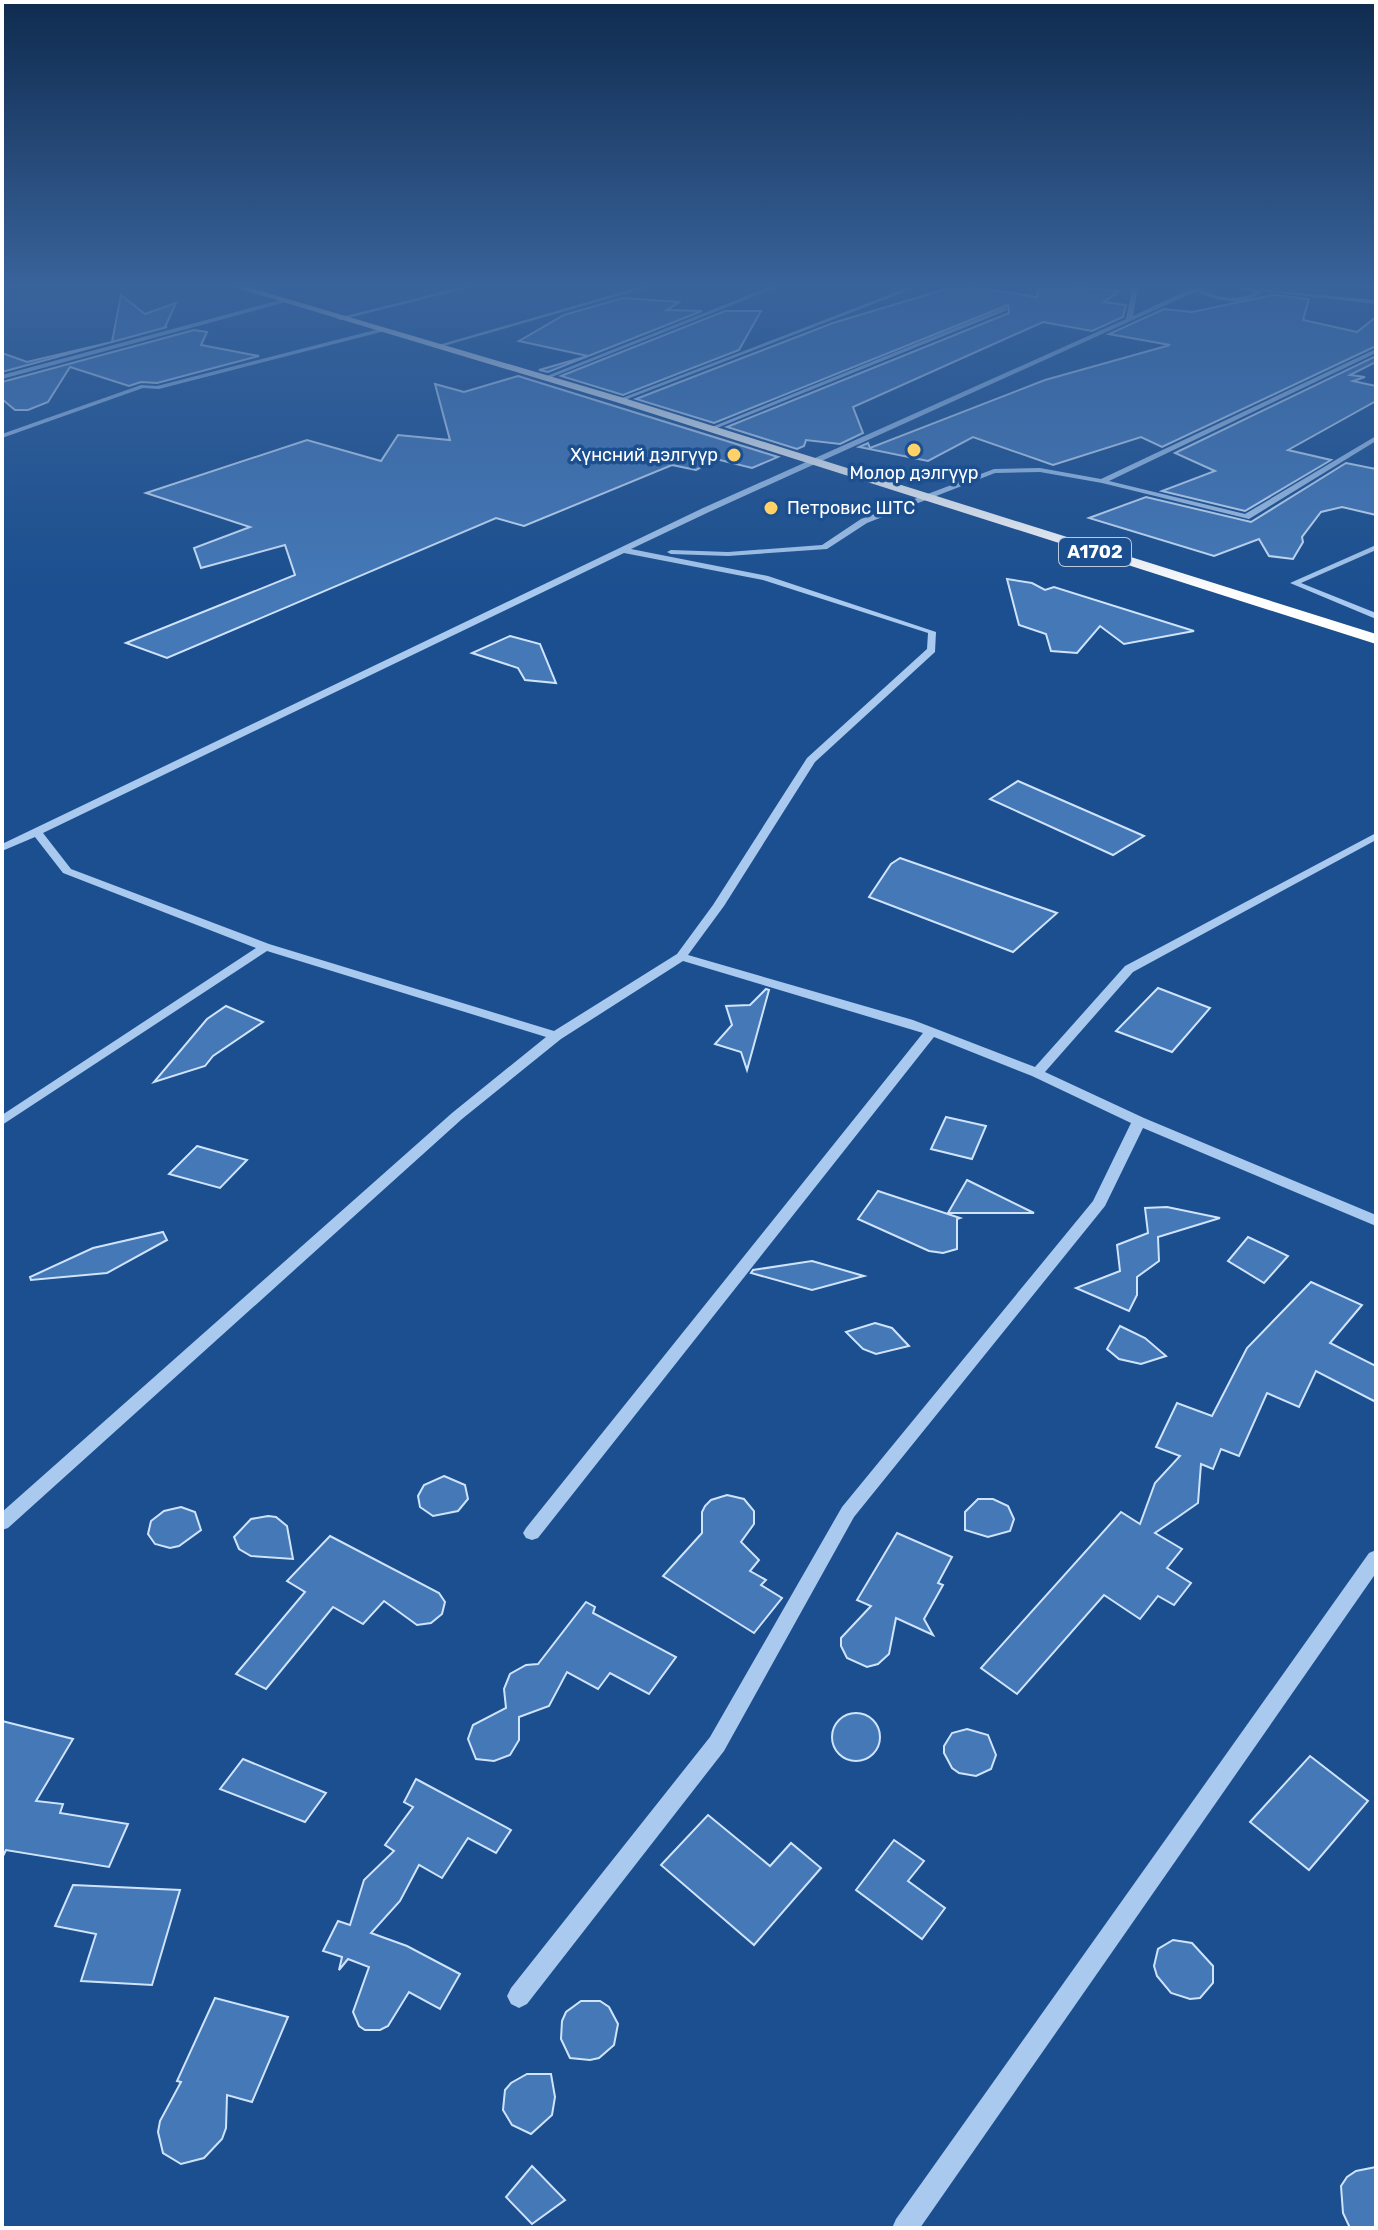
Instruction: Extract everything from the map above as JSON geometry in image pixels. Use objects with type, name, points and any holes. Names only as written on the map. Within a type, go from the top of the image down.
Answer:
[{"type":"highway","name":"A1702","points":[[576,387],[1376,639]]},
{"type":"street","points":[[2,436],[140,387]]},
{"type":"street","points":[[620,400],[654,387]]},
{"type":"street","points":[[710,429],[813,387]]},
{"type":"street","points":[[2,848],[623,550],[981,387]]},
{"type":"street","points":[[1102,481],[1300,387]]},
{"type":"street","points":[[623,550],[728,554],[824,547],[864,521],[994,471],[1040,470],[1102,481],[1246,517],[1376,438]]},
{"type":"street","points":[[1376,547],[1294,583],[1376,616]]},
{"type":"street","points":[[2,1523],[457,1116],[556,1036],[681,957],[718,906],[811,760],[932,650],[932,632],[765,578],[623,550]]},
{"type":"street","points":[[36,831],[67,871],[265,947],[556,1036]]},
{"type":"street","points":[[1037,1073],[1129,969],[1376,836]]},
{"type":"street","points":[[2,1121],[265,947]]},
{"type":"street","points":[[681,957],[908,1023],[1037,1073],[1139,1121],[1376,1221]]},
{"type":"street","points":[[532,1533],[931,1032]]},
{"type":"street","points":[[519,1996],[717,1744],[848,1512],[1100,1203],[1139,1121]]},
{"type":"street","points":[[905,2228],[1376,1558]]},
{"type":"building","points":[[2,387],[57,387],[48,402],[28,410],[15,410],[2,399]]},
{"type":"building","points":[[436,387],[464,392],[481,387],[554,387],[778,457],[752,468],[716,459],[696,470],[672,465],[524,526],[496,518],[167,658],[126,643],[295,575],[285,545],[201,568],[194,548],[250,527],[146,493],[307,440],[381,461],[398,435],[450,440]]},
{"type":"building","points":[[597,387],[643,387],[623,395]]},
{"type":"building","points":[[667,387],[804,387],[714,423],[636,399]]},
{"type":"building","points":[[826,387],[898,387],[853,407],[863,433],[840,444],[806,440],[804,446],[797,449],[727,427]]},
{"type":"building","points":[[1027,387],[1289,387],[1162,447],[1141,437],[1053,465],[973,437],[928,461],[859,447],[868,443],[870,448]]},
{"type":"building","points":[[1312,387],[1376,387],[1376,401],[1288,450],[1331,460],[1245,511],[1162,491],[1215,471],[1175,453]]},
{"type":"building","points":[[1346,463],[1376,469],[1376,515],[1342,507],[1321,512],[1302,537],[1303,542],[1293,559],[1269,556],[1259,539],[1214,556],[1089,518],[1146,497],[1251,522]]},
{"type":"building","points":[[1007,579],[1032,583],[1045,590],[1054,587],[1194,631],[1124,644],[1100,626],[1077,653],[1051,651],[1046,634],[1019,625]]},
{"type":"building","points":[[510,636],[540,644],[556,683],[525,680],[518,668],[472,653]]},
{"type":"building","points":[[1018,781],[1144,836],[1113,855],[990,799]]},
{"type":"building","points":[[900,858],[1057,913],[1013,952],[869,897],[891,864]]},
{"type":"building","points":[[1158,988],[1210,1008],[1172,1052],[1116,1031]]},
{"type":"building","points":[[766,989],[769,990],[747,1070],[741,1052],[715,1044],[732,1025],[726,1006],[750,1005]]},
{"type":"building","points":[[226,1006],[263,1022],[213,1056],[205,1066],[154,1082],[207,1019]]},
{"type":"building","points":[[946,1117],[986,1126],[972,1159],[931,1149]]},
{"type":"building","points":[[197,1146],[247,1160],[220,1188],[169,1174]]},
{"type":"building","points":[[967,1180],[1034,1213],[948,1213]]},
{"type":"building","points":[[878,1191],[960,1218],[957,1219],[957,1249],[943,1253],[929,1251],[858,1219]]},
{"type":"building","points":[[1167,1207],[1220,1218],[1158,1237],[1159,1261],[1137,1277],[1137,1295],[1129,1311],[1076,1288],[1120,1271],[1117,1245],[1148,1233],[1145,1208]]},
{"type":"building","points":[[163,1232],[167,1240],[107,1273],[31,1280],[30,1277],[93,1248]]},
{"type":"building","points":[[1248,1237],[1288,1256],[1264,1283],[1228,1261]]},
{"type":"building","points":[[812,1261],[864,1276],[812,1290],[751,1273],[753,1270]]},
{"type":"building","points":[[1311,1282],[1362,1305],[1330,1343],[1376,1366],[1376,1402],[1316,1371],[1299,1407],[1267,1393],[1239,1456],[1221,1449],[1213,1469],[1201,1464],[1198,1503],[1155,1533],[1182,1549],[1167,1568],[1191,1583],[1174,1605],[1158,1596],[1140,1619],[1104,1595],[1017,1694],[981,1668],[1121,1512],[1140,1524],[1155,1483],[1180,1456],[1156,1447],[1177,1403],[1212,1416],[1247,1348]]},
{"type":"building","points":[[875,1323],[892,1328],[909,1346],[876,1354],[863,1349],[846,1332]]},
{"type":"building","points":[[1120,1326],[1145,1338],[1166,1356],[1141,1364],[1119,1359],[1107,1349]]},
{"type":"building","points":[[444,1476],[465,1485],[468,1499],[458,1511],[433,1516],[420,1507],[418,1496],[424,1485]]},
{"type":"building","points":[[727,1495],[744,1499],[754,1511],[754,1524],[741,1542],[759,1560],[750,1571],[766,1580],[761,1585],[782,1598],[754,1633],[663,1576],[702,1533],[705,1506],[711,1500]]},
{"type":"building","points":[[978,1499],[993,1499],[1008,1506],[1014,1519],[1010,1531],[988,1537],[965,1530],[965,1512]]},
{"type":"building","points":[[181,1507],[195,1512],[201,1530],[179,1546],[170,1548],[155,1544],[148,1534],[151,1521],[164,1511]]},
{"type":"building","points":[[276,1517],[287,1526],[293,1559],[251,1556],[239,1549],[234,1537],[251,1519]]},
{"type":"building","points":[[897,1533],[952,1557],[938,1583],[943,1585],[924,1619],[933,1635],[896,1618],[889,1654],[878,1664],[867,1667],[847,1658],[841,1638],[871,1606],[857,1600]]},
{"type":"building","points":[[330,1536],[439,1593],[445,1602],[442,1614],[431,1623],[417,1625],[384,1601],[363,1624],[333,1607],[266,1689],[236,1674],[305,1592],[287,1581]]},
{"type":"building","points":[[586,1602],[595,1607],[593,1613],[676,1657],[649,1694],[610,1673],[598,1689],[567,1672],[549,1706],[519,1717],[519,1740],[510,1755],[494,1761],[476,1759],[468,1739],[473,1725],[506,1708],[504,1689],[510,1674],[526,1665],[538,1664]]},
{"type":"building","points":[[856,1713],[873,1720],[880,1737],[873,1754],[856,1761],[839,1754],[832,1737],[839,1720]]},
{"type":"building","points":[[2,1721],[73,1739],[36,1801],[63,1804],[60,1813],[128,1824],[109,1867],[6,1850],[2,1858]]},
{"type":"building","points":[[967,1729],[988,1735],[996,1755],[991,1769],[976,1776],[959,1773],[952,1768],[944,1753],[944,1746],[952,1733]]},
{"type":"building","points":[[1310,1756],[1368,1801],[1309,1870],[1250,1822]]},
{"type":"building","points":[[243,1759],[326,1793],[305,1822],[220,1789]]},
{"type":"building","points":[[416,1779],[511,1830],[496,1853],[468,1838],[442,1878],[419,1865],[400,1901],[371,1933],[407,1946],[460,1974],[440,2009],[409,1992],[388,2026],[380,2030],[365,2030],[359,2026],[353,2012],[369,1967],[348,1959],[339,1970],[342,1957],[323,1951],[338,1921],[350,1925],[364,1880],[394,1851],[385,1845],[413,1807],[404,1802]]},
{"type":"building","points":[[708,1815],[770,1866],[791,1843],[821,1868],[754,1945],[661,1865]]},
{"type":"building","points":[[894,1840],[924,1861],[908,1881],[945,1908],[922,1939],[856,1890]]},
{"type":"building","points":[[73,1885],[180,1890],[152,1985],[81,1981],[96,1934],[55,1926]]},
{"type":"building","points":[[1173,1940],[1192,1943],[1213,1966],[1213,1983],[1200,1998],[1190,1999],[1171,1993],[1157,1976],[1154,1966],[1158,1949]]},
{"type":"building","points":[[215,1998],[288,2017],[252,2102],[227,2095],[226,2128],[222,2139],[204,2158],[181,2164],[163,2153],[158,2132],[160,2121],[181,2082],[177,2081]]},
{"type":"building","points":[[581,2001],[600,2001],[609,2007],[618,2024],[614,2045],[599,2058],[570,2058],[561,2039],[566,2012]]},
{"type":"building","points":[[527,2074],[551,2074],[555,2097],[552,2115],[531,2134],[512,2125],[503,2110],[505,2090]]},
{"type":"building","points":[[532,2166],[565,2200],[532,2224],[506,2197]]},
{"type":"building","points":[[1376,2167],[1376,2228],[1350,2228],[1343,2213],[1341,2186],[1356,2171]]},
{"type":"place","name":"Молор дэлгүүр","points":[[914,450]]},
{"type":"place","name":"Хүнсний дэлгүүр","points":[[734,455]]},
{"type":"place","name":"Петровис ШТС","points":[[771,508]]}]
